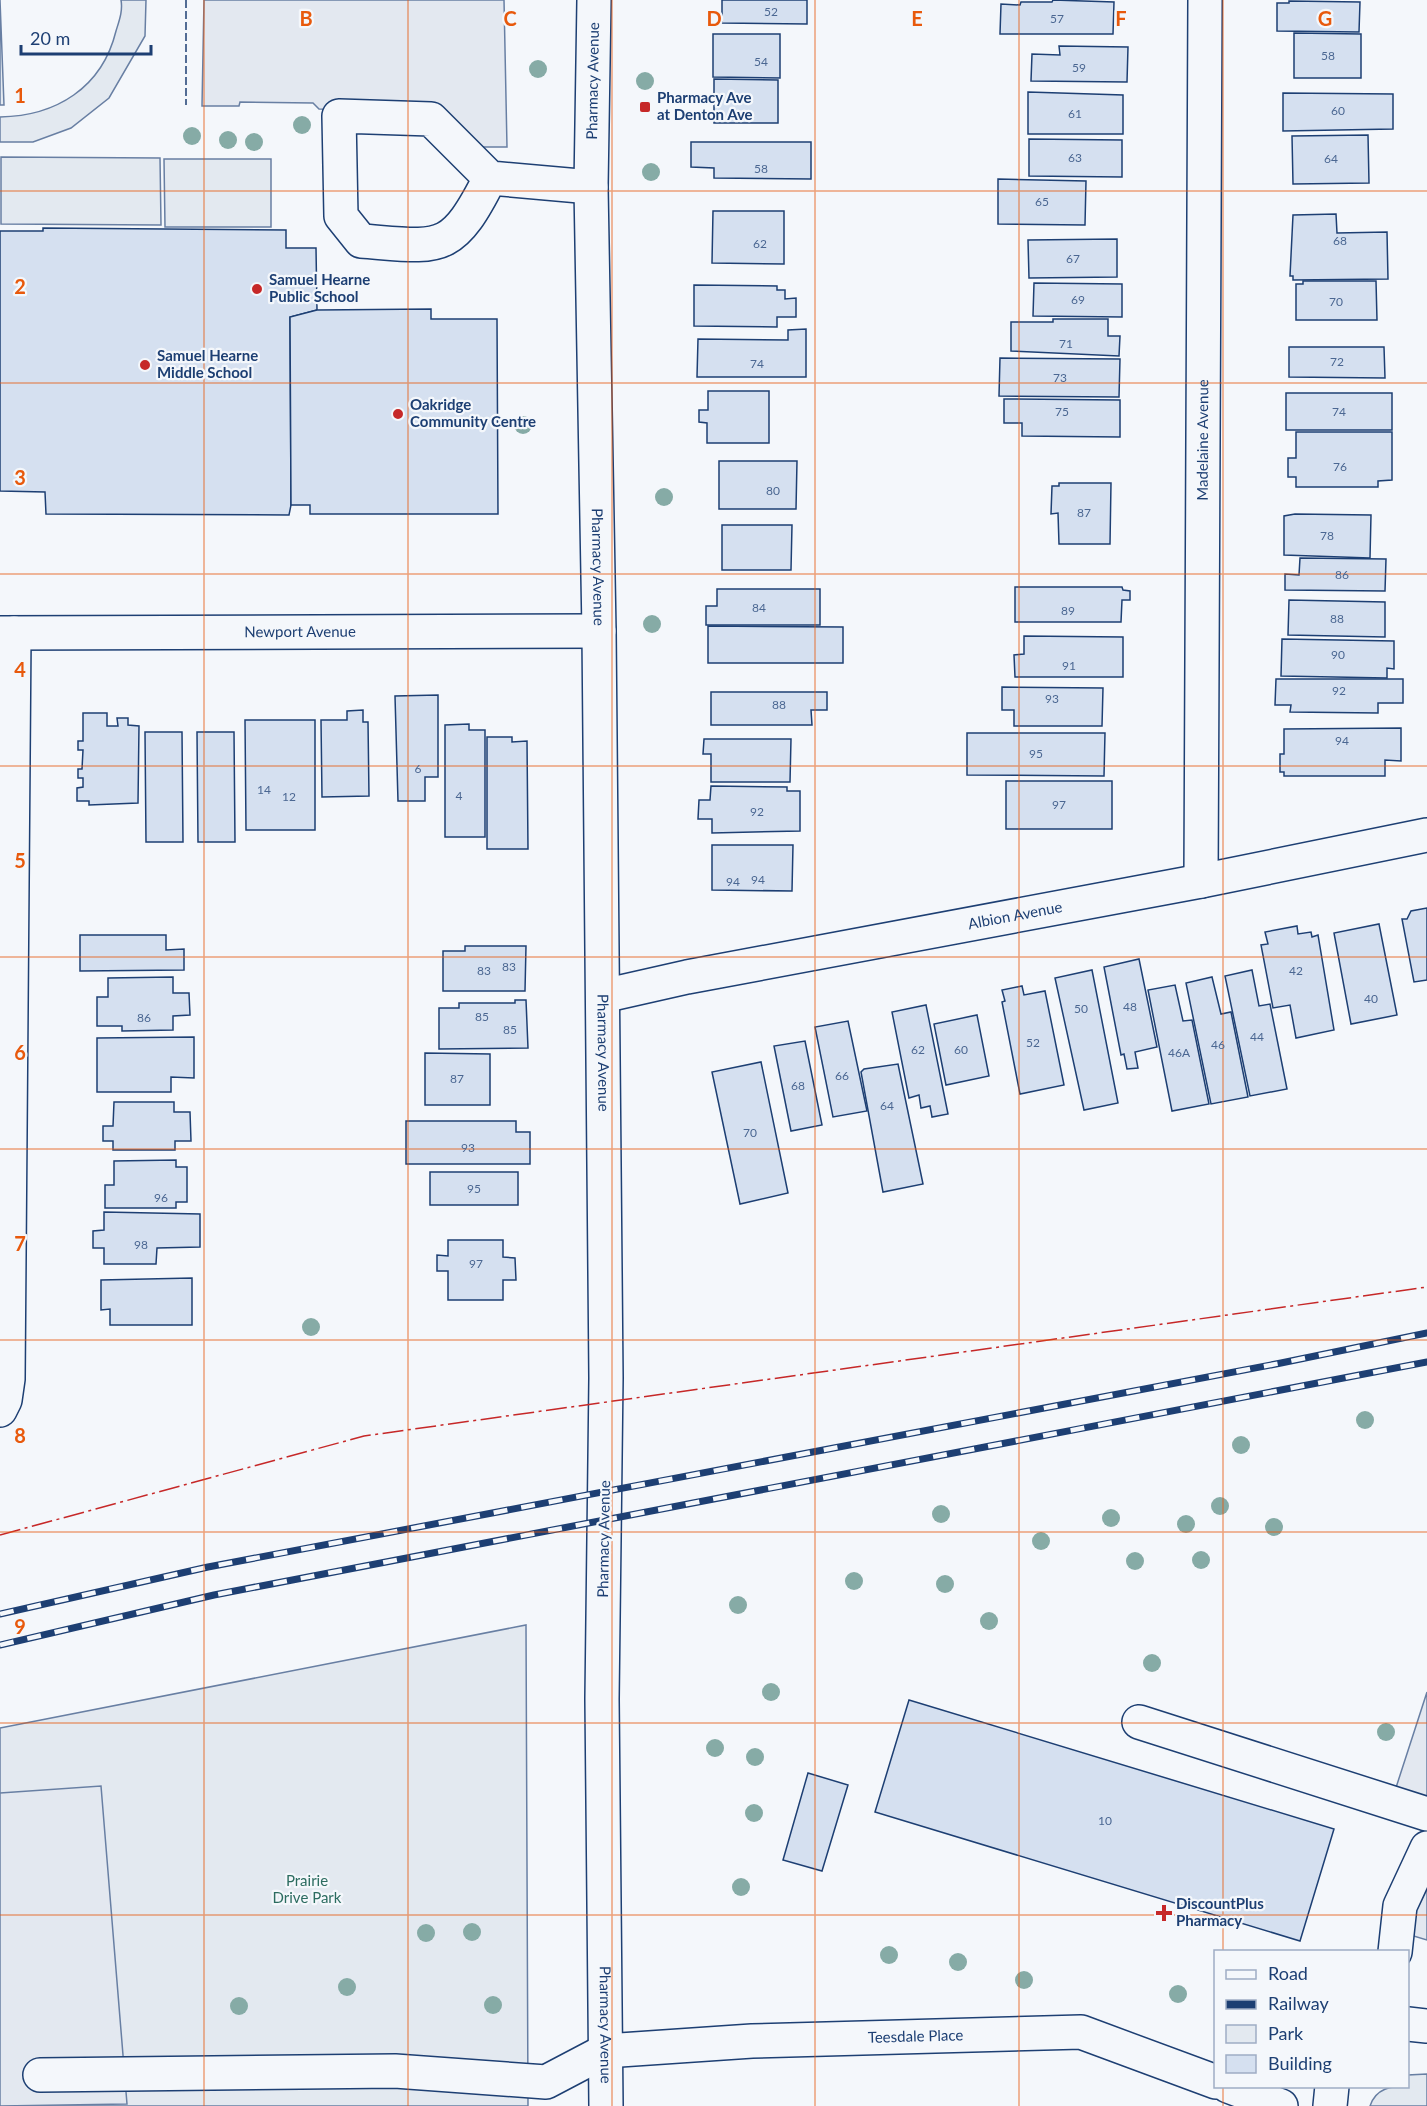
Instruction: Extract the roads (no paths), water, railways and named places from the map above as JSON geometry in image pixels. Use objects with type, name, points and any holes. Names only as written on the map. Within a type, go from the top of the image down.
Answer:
[{"type":"street","name":"Pharmacy Avenue","points":[[594,0],[591,187],[599,631],[606,1378],[602,1699],[606,2106]]},
{"type":"street","name":"Madelaine Avenue","points":[[1201,881],[1205,0]]},
{"type":"street","points":[[490,178],[474,211],[453,236],[428,246],[361,241],[341,216],[339,113],[431,115],[490,178],[591,187]]},
{"type":"street","name":"Newport Avenue","points":[[7,633],[599,631]]},
{"type":"street","points":[[0,1410],[5,1400],[8,1379],[7,633]]},
{"type":"street","name":"Albion Avenue","points":[[603,996],[687,977],[1201,881],[1427,835]]},
{"type":"street","points":[[1139,1722],[1427,1814]]},
{"type":"street","points":[[1395,1950],[1400,1906],[1427,1848]]},
{"type":"street","points":[[1409,2024],[1427,2026]]},
{"type":"street","name":"Teesdale Place","points":[[605,2051],[741,2042],[1081,2032],[1214,2082]]},
{"type":"street","points":[[40,2075],[395,2071],[546,2082],[605,2051]]},
{"type":"street","points":[[1233,2088],[1281,2106]]},
{"type":"street","points":[[1330,2106],[1332,2088]]},
{"type":"railway","points":[[0,1614],[208,1567],[1281,1363],[1427,1333]]},
{"type":"railway","points":[[0,1645],[214,1595],[1427,1362]]},
{"type":"place","name":"Pharmacy Ave at Denton Ave","points":[[645,107]]},
{"type":"place","name":"Samuel Hearne Public School","points":[[257,289]]},
{"type":"place","name":"Samuel Hearne Middle School","points":[[145,365]]},
{"type":"place","name":"Oakridge Community Centre","points":[[398,414]]},
{"type":"place","name":"DiscountPlus Pharmacy","points":[[1164,1913]]},
{"type":"park label","name":"Prairie Drive Park","points":[[307,1890]]}]
